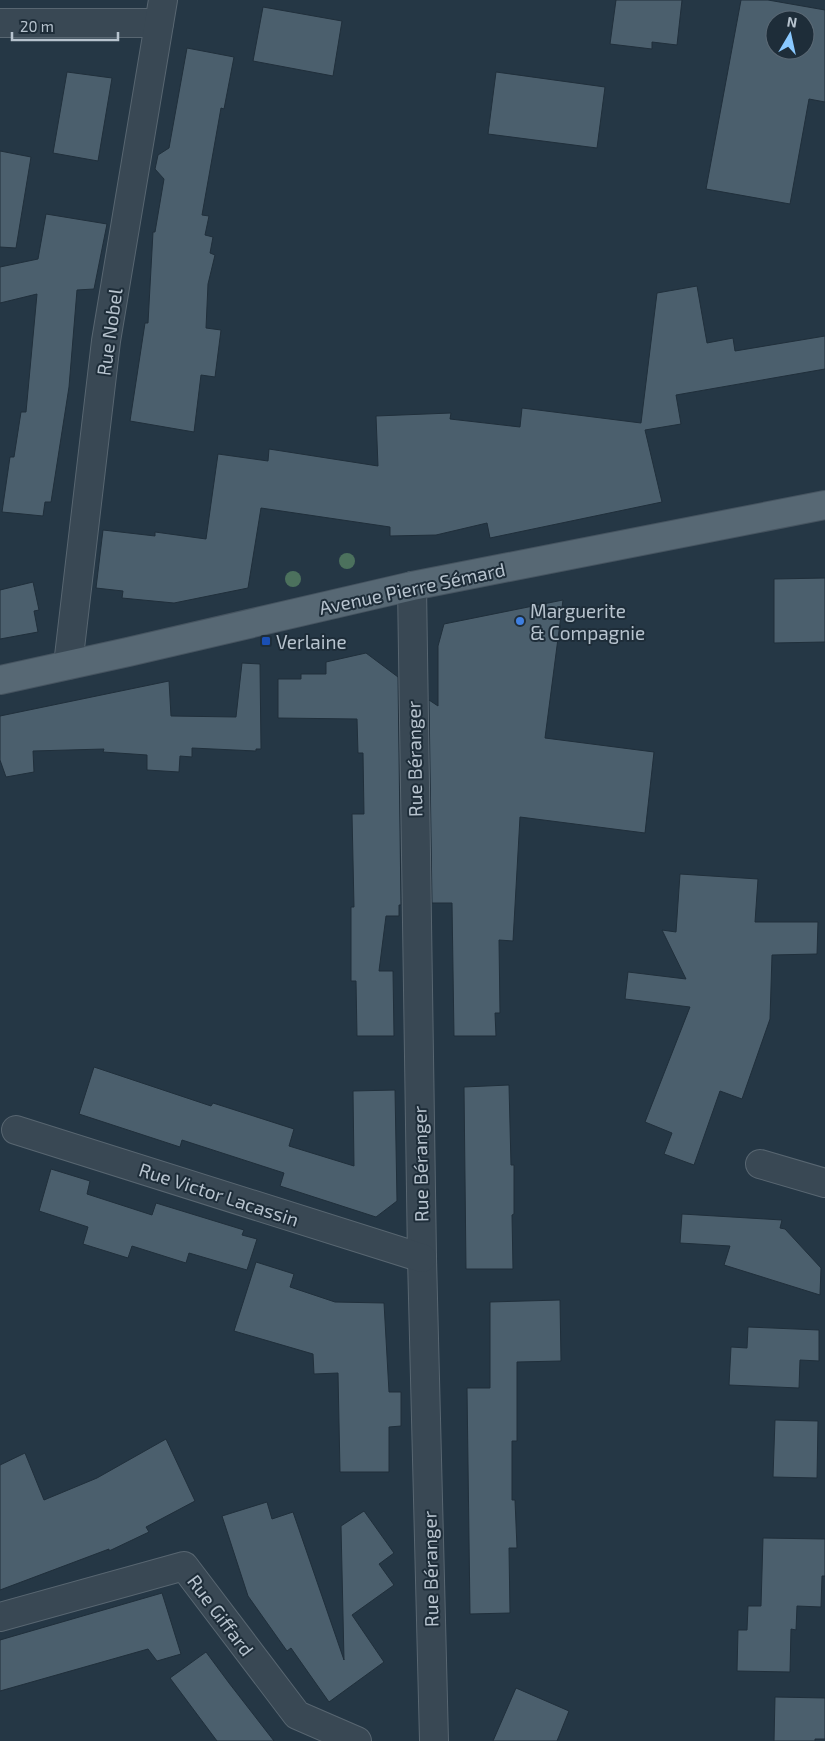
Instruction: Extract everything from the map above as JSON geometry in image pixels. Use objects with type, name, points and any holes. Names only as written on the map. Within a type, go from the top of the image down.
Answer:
[{"type":"main road","name":"Avenue Pierre Sémard","points":[[0,680],[412,586],[825,505]]},
{"type":"street","points":[[0,23],[161,12]]},
{"type":"street","name":"Rue Nobel","points":[[68,665],[106,342],[161,12]]},
{"type":"street","name":"Rue Béranger","points":[[412,586],[422,1258],[434,1741]]},
{"type":"street","name":"Rue Victor Lacassin","points":[[16,1130],[422,1258]]},
{"type":"street","points":[[760,1164],[825,1183]]},
{"type":"street","name":"Rue Giffard","points":[[0,1617],[184,1566],[297,1715],[357,1741]]},
{"type":"building","points":[[616,0],[682,0],[677,45],[652,42],[652,49],[610,44]]},
{"type":"building","points":[[741,0],[768,0],[825,10],[825,102],[809,99],[790,204],[706,189]]},
{"type":"building","points":[[263,7],[342,21],[333,76],[253,61]]},
{"type":"building","points":[[187,48],[234,57],[224,109],[221,108],[202,215],[209,216],[205,235],[213,237],[210,253],[215,255],[208,284],[206,328],[221,330],[215,377],[201,375],[194,432],[130,421],[145,323],[148,323],[153,232],[155,232],[164,179],[155,169],[158,155],[169,148]]},
{"type":"building","points":[[67,72],[112,78],[98,161],[53,153]]},
{"type":"building","points":[[496,72],[605,87],[597,148],[488,134]]},
{"type":"building","points":[[0,151],[31,157],[16,248],[0,247]]},
{"type":"building","points":[[46,214],[107,224],[94,289],[77,290],[69,387],[51,502],[45,502],[43,516],[2,512],[10,457],[14,457],[21,412],[26,412],[37,294],[0,303],[0,267],[38,259]]},
{"type":"building","points":[[697,286],[707,343],[733,338],[735,351],[825,336],[825,369],[676,395],[681,424],[645,430],[662,502],[490,538],[487,523],[436,535],[390,536],[390,527],[261,508],[248,588],[174,603],[122,598],[123,591],[96,588],[103,530],[155,536],[155,532],[206,539],[218,454],[268,461],[269,449],[378,466],[376,416],[451,413],[450,419],[520,427],[522,408],[641,423],[657,293]]},
{"type":"building","points":[[825,578],[825,642],[774,643],[774,579]]},
{"type":"building","points":[[33,582],[39,610],[34,611],[38,632],[0,639],[0,590]]},
{"type":"building","points":[[563,600],[545,738],[654,752],[645,833],[520,817],[513,941],[499,940],[500,1013],[495,1013],[496,1036],[454,1036],[452,903],[432,903],[429,700],[438,706],[438,646],[444,624]]},
{"type":"building","points":[[366,653],[398,677],[401,905],[399,905],[399,916],[386,916],[379,971],[393,971],[394,1036],[357,1036],[356,981],[351,981],[351,907],[354,907],[352,814],[364,814],[363,753],[358,753],[357,719],[278,718],[278,679],[301,679],[301,674],[326,674],[326,662]]},
{"type":"building","points":[[242,663],[260,664],[261,749],[256,749],[256,751],[192,748],[192,757],[180,756],[179,772],[147,770],[147,755],[103,752],[104,749],[33,751],[34,772],[6,777],[0,760],[0,716],[169,681],[171,716],[236,717]]},
{"type":"building","points":[[680,874],[758,879],[755,922],[818,922],[817,954],[772,955],[770,1019],[742,1099],[720,1091],[694,1165],[664,1154],[672,1133],[645,1122],[690,1007],[625,999],[628,972],[686,979],[662,930],[676,932]]},
{"type":"building","points":[[94,1067],[211,1106],[213,1103],[294,1129],[289,1146],[354,1166],[353,1091],[395,1090],[397,1201],[376,1217],[280,1186],[284,1173],[182,1140],[180,1147],[79,1114]]},
{"type":"building","points":[[509,1085],[511,1165],[514,1165],[514,1214],[512,1215],[513,1269],[466,1269],[464,1087]]},
{"type":"building","points":[[51,1169],[90,1181],[87,1194],[152,1215],[156,1203],[244,1230],[242,1235],[257,1239],[247,1270],[189,1253],[186,1263],[132,1246],[128,1258],[83,1244],[88,1227],[39,1211]]},
{"type":"building","points":[[682,1214],[782,1220],[780,1228],[785,1229],[821,1268],[820,1295],[724,1265],[730,1246],[680,1243]]},
{"type":"building","points":[[256,1262],[294,1274],[290,1287],[335,1302],[384,1303],[389,1392],[401,1392],[401,1426],[389,1427],[389,1472],[340,1472],[338,1373],[314,1374],[313,1354],[234,1331]]},
{"type":"building","points":[[560,1300],[561,1361],[517,1362],[517,1441],[512,1441],[512,1500],[515,1500],[517,1548],[509,1548],[510,1613],[470,1614],[467,1388],[490,1388],[490,1302]]},
{"type":"building","points":[[748,1327],[819,1330],[819,1361],[800,1360],[799,1388],[729,1385],[731,1347],[747,1348]]},
{"type":"building","points":[[775,1420],[818,1421],[817,1478],[773,1477]]},
{"type":"building","points":[[166,1439],[195,1501],[146,1527],[149,1532],[109,1551],[109,1549],[0,1590],[0,1465],[25,1453],[44,1500],[97,1478]]},
{"type":"building","points":[[267,1502],[272,1519],[293,1512],[344,1660],[341,1526],[364,1511],[394,1553],[379,1564],[394,1585],[352,1615],[384,1662],[329,1702],[291,1648],[287,1651],[248,1596],[222,1516]]},
{"type":"building","points":[[763,1538],[825,1539],[825,1576],[822,1576],[821,1607],[797,1606],[796,1630],[791,1629],[790,1672],[737,1671],[738,1630],[747,1630],[748,1606],[761,1606]]},
{"type":"building","points":[[162,1593],[181,1654],[157,1661],[148,1649],[0,1691],[0,1640]]},
{"type":"building","points":[[206,1652],[274,1741],[217,1741],[170,1678]]},
{"type":"building","points":[[516,1688],[569,1711],[557,1741],[493,1741]]},
{"type":"building","points":[[775,1697],[825,1698],[825,1739],[815,1739],[815,1741],[774,1741]]},
{"type":"place","name":"Marguerite & Compagnie","points":[[520,621]]},
{"type":"place","name":"Verlaine","points":[[266,641]]}]
